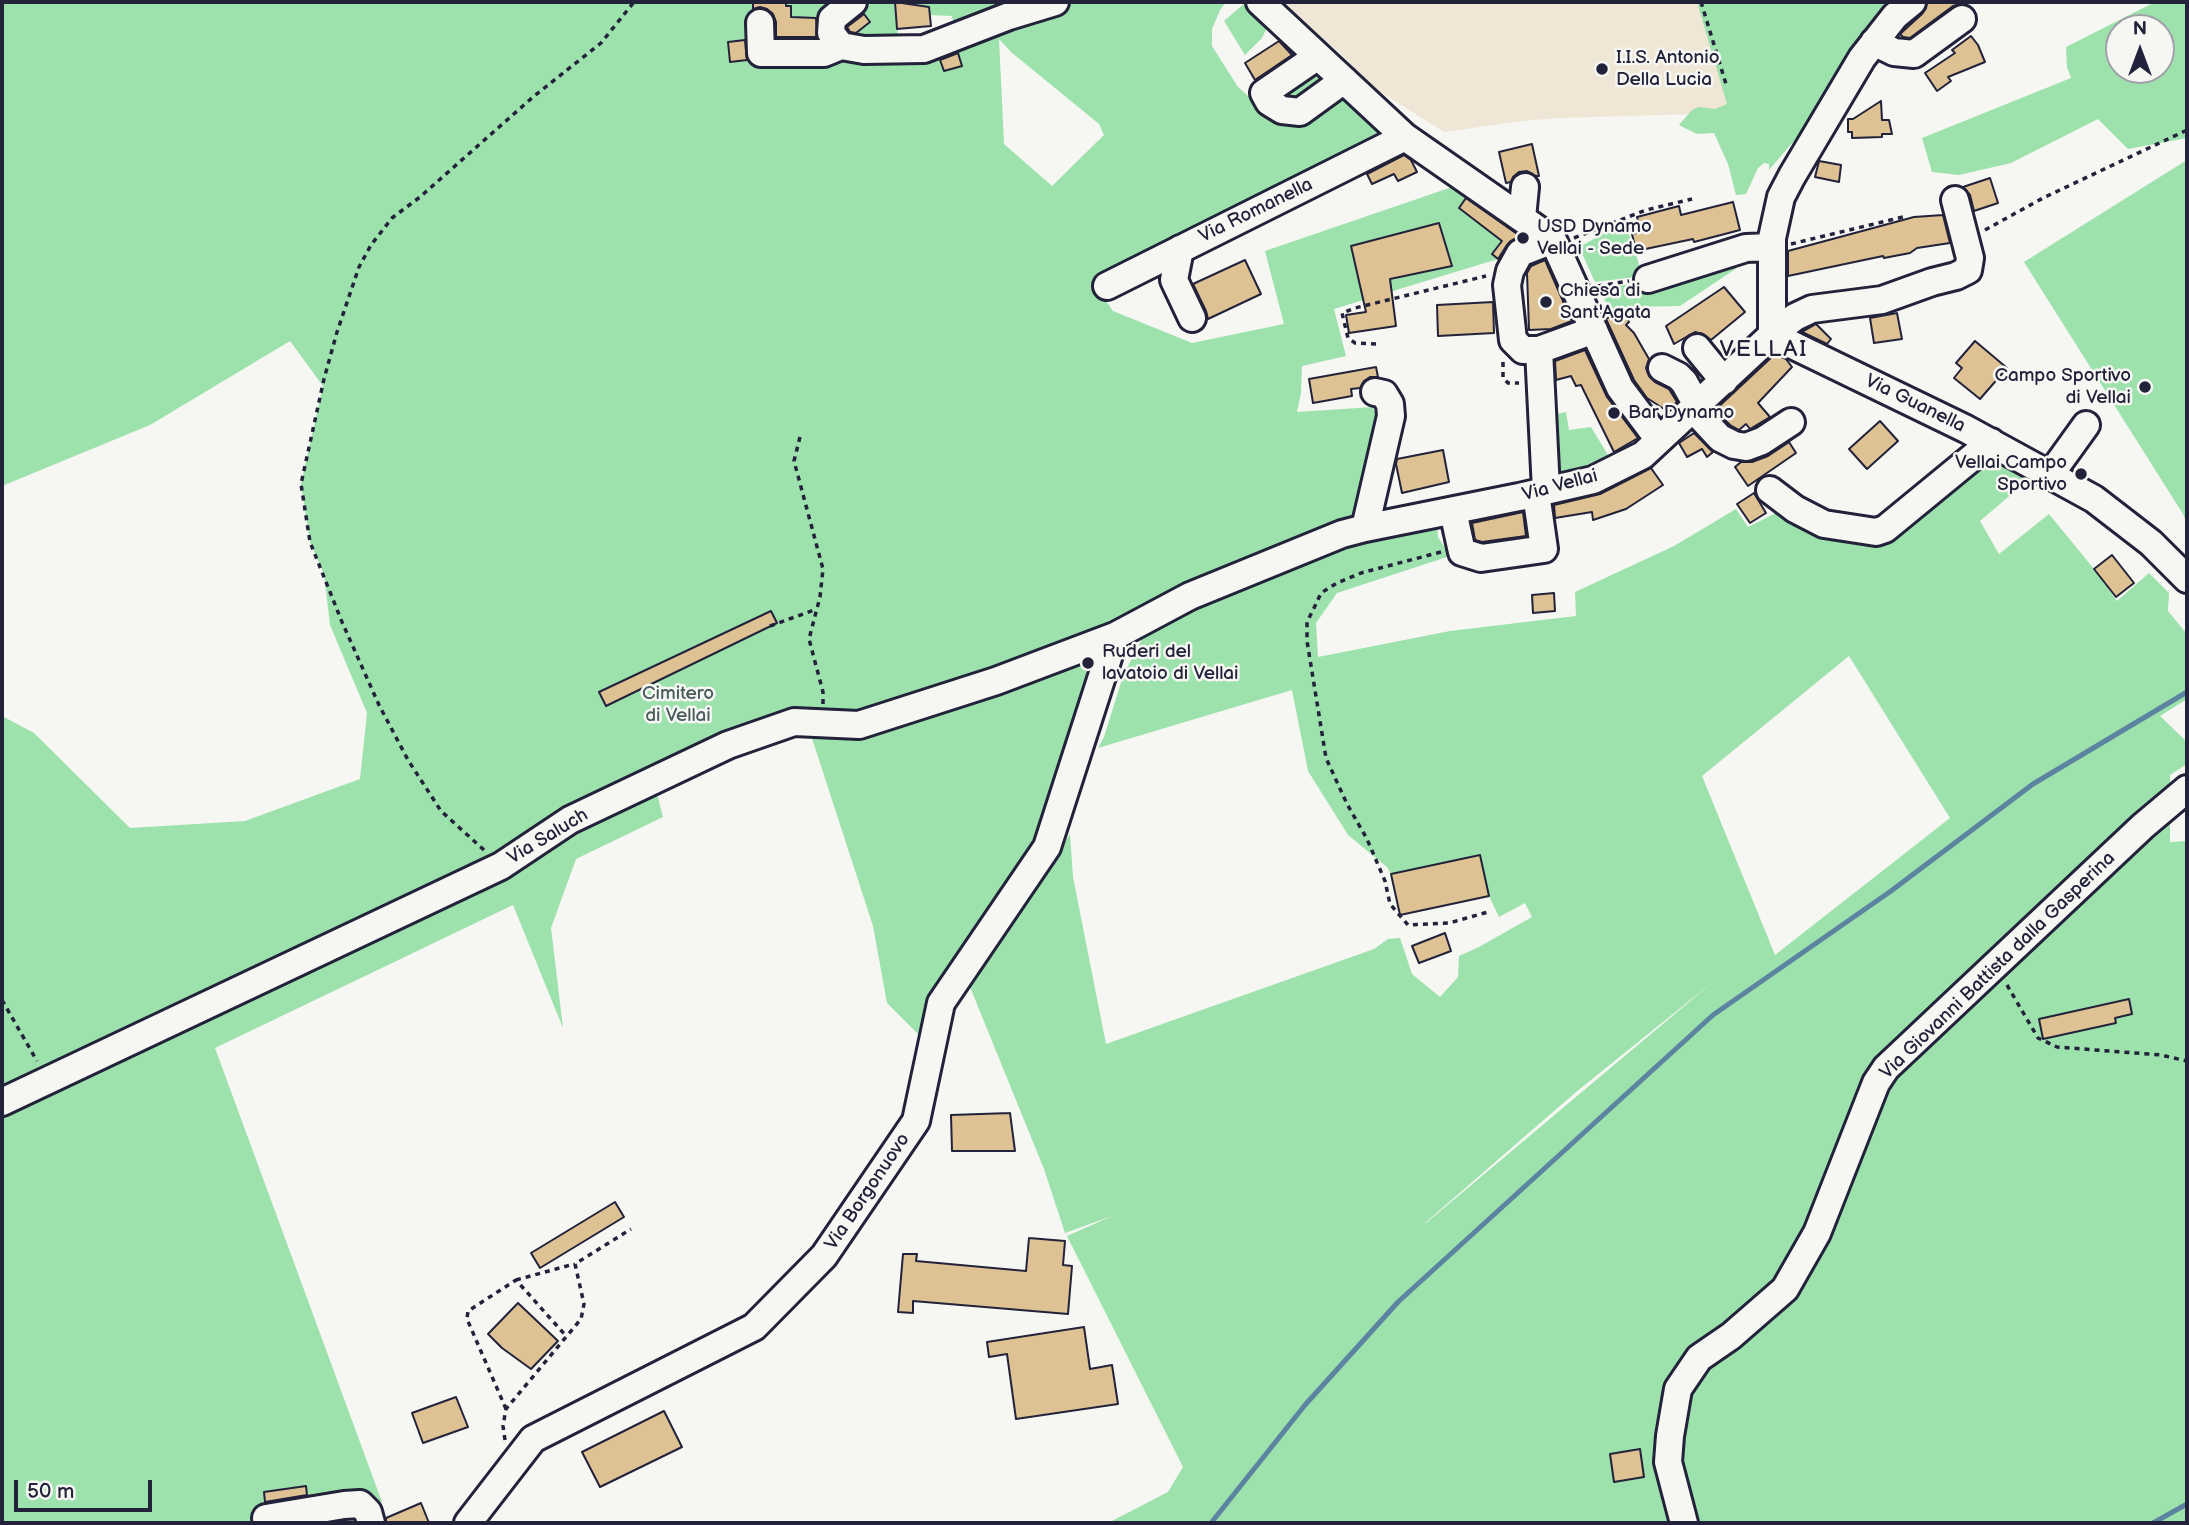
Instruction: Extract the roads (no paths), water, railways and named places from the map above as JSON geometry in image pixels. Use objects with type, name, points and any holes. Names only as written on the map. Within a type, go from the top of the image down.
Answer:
[{"type":"street","points":[[841,46],[831,33],[832,19],[853,2]]},
{"type":"street","points":[[761,23],[761,53],[824,53],[841,46],[864,50],[924,49],[1009,16],[1055,2]]},
{"type":"street","points":[[1260,2],[1405,137],[1522,218],[1556,247],[1620,388],[1659,440]]},
{"type":"street","points":[[1772,335],[1772,247],[1775,217],[1781,197],[1846,84],[1874,42],[1895,16],[1912,2]]},
{"type":"street","points":[[1874,42],[1894,52],[1914,54],[1962,19]]},
{"type":"street","points":[[1318,56],[1264,93],[1269,102],[1282,110],[1300,112],[1344,80]]},
{"type":"street","name":"Via Romanella","points":[[1107,286],[1405,137]]},
{"type":"street","points":[[1522,218],[1525,187]]},
{"type":"street","name":"Via Vellai","points":[[1115,636],[1190,596],[1342,534],[1593,480],[1643,455],[1772,335],[1795,317],[1812,309],[1882,300],[1968,270],[1970,264],[1966,240],[1955,200]]},
{"type":"street","points":[[1556,247],[1520,253],[1509,273],[1507,285],[1513,340],[1523,350],[1539,350],[1594,330]]},
{"type":"street","points":[[1648,279],[1746,248],[1772,247]]},
{"type":"street","points":[[1180,249],[1174,280],[1192,318]]},
{"type":"street","name":"Via Guanella","points":[[1772,335],[1991,442],[2094,499],[2177,554],[2187,579]]},
{"type":"street","points":[[1697,348],[1724,381]]},
{"type":"street","points":[[1453,511],[1462,552],[1481,558],[1544,548],[1539,350]]},
{"type":"street","points":[[1662,368],[1684,382],[1695,407],[1720,438],[1734,445],[1746,447],[1762,441],[1791,422]]},
{"type":"street","points":[[1365,528],[1391,416],[1390,404],[1384,394],[1375,392]]},
{"type":"street","points":[[2050,475],[2086,425]]},
{"type":"street","points":[[1770,490],[1795,509],[1824,524],[1876,532],[1885,529],[1991,442]]},
{"type":"street","name":"Via Saluch","points":[[2,1102],[501,866],[570,820],[728,745],[794,722],[859,725],[996,681],[1115,636]]},
{"type":"street","name":"Via Borgonuovo","points":[[468,1523],[533,1439],[754,1327],[824,1256],[916,1121],[941,1003],[1046,847],[1115,636]]},
{"type":"street","name":"Via Giovanni Battista dalla Gasperina","points":[[1684,1523],[1668,1462],[1678,1389],[1699,1359],[1731,1336],[1785,1289],[1817,1233],[1876,1083],[1886,1068],[2143,826],[2187,789]]},
{"type":"street","points":[[266,1518],[360,1504],[368,1512],[371,1523]]},
{"type":"waterway","points":[[1211,1523],[1305,1405],[1398,1302],[1713,1015],[1891,891],[2033,784],[2187,692]]},
{"type":"waterway","points":[[2153,1523],[2187,1504]]},
{"type":"place","name":"I.I.S. Antonio Della Lucia","points":[[1602,69]]},
{"type":"place","name":"USD Dynamo Vellai - Sede","points":[[1523,238]]},
{"type":"place","name":"Chiesa di Sant'Agata","points":[[1546,302]]},
{"type":"place","name":"Campo Sportivo di Vellai","points":[[2145,387]]},
{"type":"place","name":"Bar Dynamo","points":[[1614,413]]},
{"type":"place","name":"Vellai Campo Sportivo","points":[[2081,474]]},
{"type":"place","name":"Ruderi del lavatoio di Vellai","points":[[1088,663]]},
{"type":"district","name":"VELLAI","points":[[1764,350]]},
{"type":"park label","name":"Cimitero di Vellai","points":[[678,705]]}]
